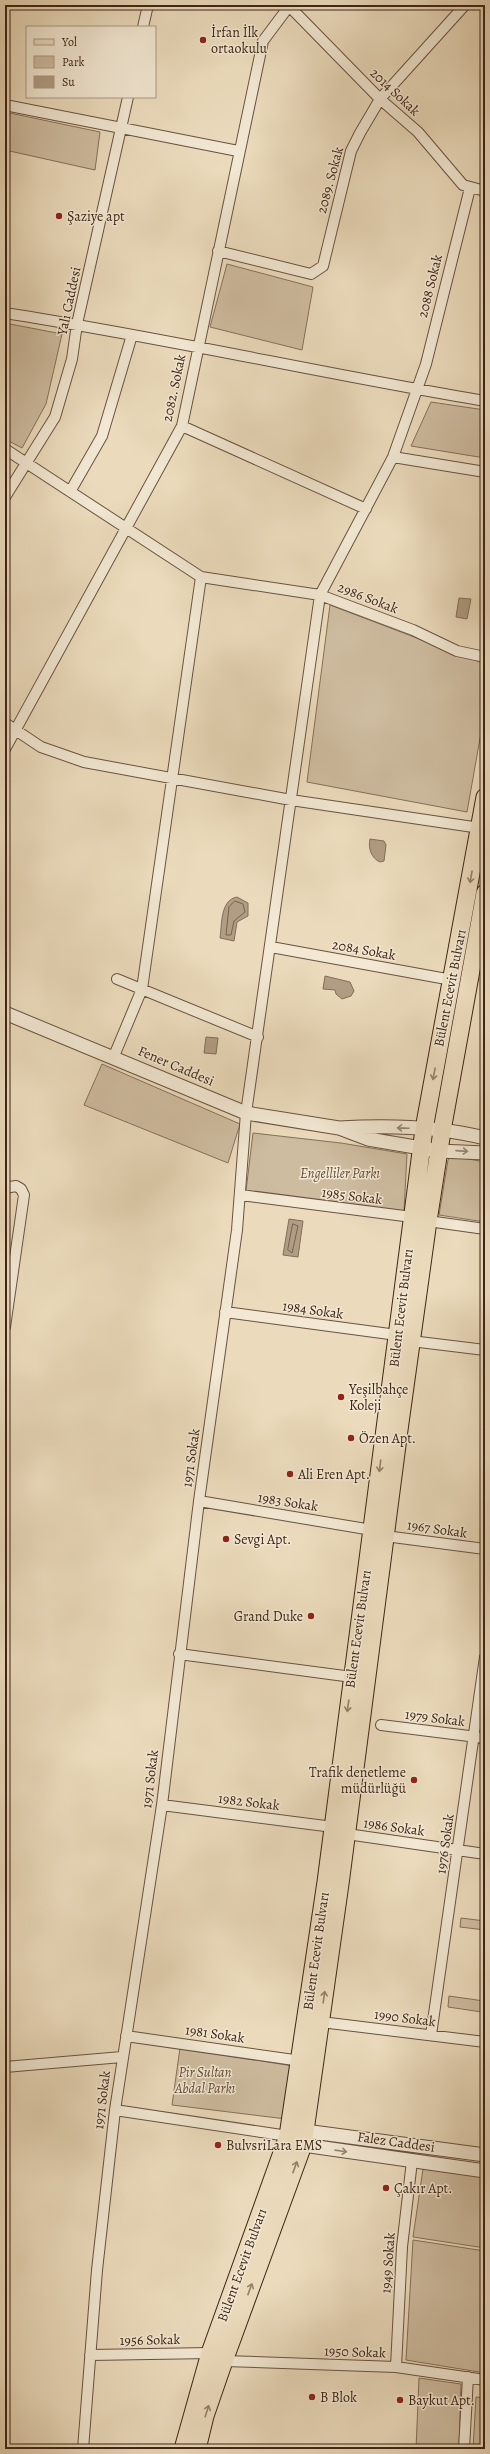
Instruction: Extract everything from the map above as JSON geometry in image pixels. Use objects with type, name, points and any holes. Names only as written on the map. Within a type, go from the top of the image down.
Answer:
[{"type":"main road","name":"Bülent Ecevit Bulvarı","points":[[198,2449],[217,2357],[288,2136],[340,1830],[420,1219],[424,1129],[485,797]]},
{"type":"main road","name":"Bülent Ecevit Bulvarı","points":[[420,1219],[439,1151],[483,918],[485,893]]},
{"type":"main road","name":"Bülent Ecevit Bulvarı","points":[[183,2449],[217,2357],[304,2138],[321,2022],[340,1830],[352,1677],[378,1533]]},
{"type":"street","points":[[144,26],[148,5]]},
{"type":"street","name":"2089. Sokak","points":[[218,251],[311,274],[323,266],[350,151],[380,99],[465,5]]},
{"type":"street","name":"2014 Sokak","points":[[289,6],[380,99],[418,132],[463,186],[485,191]]},
{"type":"street","name":"2082. Sokak","points":[[5,749],[182,426],[197,345],[263,41],[289,6]]},
{"type":"street","name":"Yalı Caddesi","points":[[5,497],[55,417],[72,359],[77,324],[128,98]]},
{"type":"street","points":[[5,105],[238,152]]},
{"type":"street","name":"2088 Sokak","points":[[393,457],[426,364],[470,188]]},
{"type":"street","points":[[5,313],[197,345],[416,390],[485,402]]},
{"type":"street","points":[[71,490],[102,436],[132,335]]},
{"type":"street","points":[[182,426],[366,509]]},
{"type":"street","points":[[5,449],[71,490],[201,578],[320,595]]},
{"type":"street","points":[[393,457],[485,472]]},
{"type":"street","name":"2986 Sokak","points":[[393,457],[320,595],[413,630],[457,651],[485,657]]},
{"type":"street","points":[[114,1056],[142,989],[201,578]]},
{"type":"street","name":"1971 Sokak","points":[[83,2449],[90,2355],[114,2110],[162,1805],[179,1654],[240,1195],[246,1113],[271,947],[320,595]]},
{"type":"street","points":[[5,723],[41,747],[84,762],[291,800],[480,828]]},
{"type":"street","name":"2084 Sokak","points":[[271,947],[452,980]]},
{"type":"street","points":[[117,979],[258,1037]]},
{"type":"street","name":"Fener Caddesi","points":[[5,1013],[114,1056],[246,1113],[339,1128],[368,1139],[439,1151],[485,1153]]},
{"type":"street","name":"Fener Caddesi","points":[[339,1128],[368,1126],[424,1129],[459,1132],[485,1138]]},
{"type":"street","points":[[5,1188],[16,1186],[21,1188],[24,1195],[5,1327]]},
{"type":"street","name":"1985 Sokak","points":[[240,1195],[485,1229]]},
{"type":"street","name":"1984 Sokak","points":[[225,1312],[404,1338]]},
{"type":"street","points":[[404,1338],[485,1350]]},
{"type":"street","name":"1983 Sokak","points":[[199,1501],[378,1533]]},
{"type":"street","name":"1967 Sokak","points":[[378,1533],[485,1549]]},
{"type":"street","points":[[179,1654],[352,1677]]},
{"type":"street","name":"1976 Sokak","points":[[431,2035],[485,1657]]},
{"type":"street","name":"1979 Sokak","points":[[381,1725],[485,1738]]},
{"type":"street","name":"1982 Sokak","points":[[162,1805],[340,1830]]},
{"type":"street","name":"1986 Sokak","points":[[340,1830],[485,1854]]},
{"type":"street","name":"1990 Sokak","points":[[321,2022],[485,2042]]},
{"type":"street","name":"1981 Sokak","points":[[126,2036],[301,2061]]},
{"type":"street","points":[[5,2067],[122,2057]]},
{"type":"street","points":[[114,2110],[304,2138]]},
{"type":"street","name":"Falez Caddesi","points":[[304,2138],[485,2155]]},
{"type":"street","name":"Falez Caddesi","points":[[304,2138],[412,2161],[485,2171]]},
{"type":"street","name":"1949 Sokak","points":[[396,2367],[402,2247],[412,2161]]},
{"type":"street","name":"1956 Sokak","points":[[90,2355],[217,2357]]},
{"type":"street","name":"1950 Sokak","points":[[217,2357],[396,2367],[485,2380]]},
{"type":"street","points":[[464,2449],[468,2377]]},
{"type":"green space","points":[[5,112],[100,132],[95,170],[5,150]]},
{"type":"green space","points":[[227,264],[313,287],[302,350],[210,327]]},
{"type":"green space","points":[[5,323],[62,334],[46,404],[22,448],[5,439]]},
{"type":"green space","points":[[431,402],[485,410],[485,458],[411,446]]},
{"type":"green space","points":[[330,605],[485,664],[485,710],[467,812],[307,782]]},
{"type":"green space","points":[[102,1064],[240,1124],[228,1163],[84,1105]]},
{"type":"green space","name":"Engelliler Parkı","points":[[253,1133],[341,1143],[407,1154],[404,1211],[246,1191]]},
{"type":"green space","points":[[452,1156],[485,1162],[485,1222],[439,1215],[448,1160]]},
{"type":"green space","points":[[461,1918],[485,1921],[485,1930],[460,1927]]},
{"type":"green space","points":[[449,1996],[484,2001],[482,2012],[448,2007]]},
{"type":"green space","name":"Pir Sultan Abdal Parkı","points":[[180,2048],[293,2066],[286,2119],[172,2105]]},
{"type":"green space","points":[[423,2169],[485,2177],[485,2248],[413,2237]]},
{"type":"green space","points":[[413,2240],[485,2251],[485,2373],[406,2360]]},
{"type":"green space","points":[[419,2378],[461,2384],[459,2449],[416,2449]]},
{"type":"green space","points":[[476,2397],[485,2398],[485,2449],[473,2449]]},
{"type":"water","points":[[459,598],[471,599],[467,619],[456,617]]},
{"type":"water","points":[[370,839],[384,841],[386,845],[384,861],[380,862],[372,855],[369,846]]},
{"type":"water","points":[[237,897],[248,903],[248,916],[237,922],[234,941],[220,938],[223,914],[227,903],[231,899]]},
{"type":"water","points":[[325,976],[350,982],[354,991],[351,996],[342,999],[336,994],[335,990],[323,989]]},
{"type":"water","points":[[206,1037],[218,1038],[216,1054],[204,1053]]},
{"type":"water","points":[[289,1219],[303,1221],[298,1257],[283,1255]]},
{"type":"place","name":"İrfan İlk ortaokulu","points":[[203,40]]},
{"type":"place","name":"Şaziye apt","points":[[59,216]]},
{"type":"place","name":"Yeşilbahçe Koleji","points":[[341,1397]]},
{"type":"place","name":"Özen Apt.","points":[[351,1438]]},
{"type":"place","name":"Ali Eren Apt.","points":[[290,1474]]},
{"type":"place","name":"Sevgi Apt.","points":[[226,1539]]},
{"type":"place","name":"Grand Duke","points":[[311,1616]]},
{"type":"place","name":"Trafik denetleme müdürlüğü","points":[[414,1780]]},
{"type":"place","name":"BulvsriLara EMS","points":[[218,2145]]},
{"type":"place","name":"Çakır Apt.","points":[[386,2188]]},
{"type":"place","name":"B Blok","points":[[312,2397]]},
{"type":"place","name":"Baykut Apt.","points":[[400,2400]]}]
